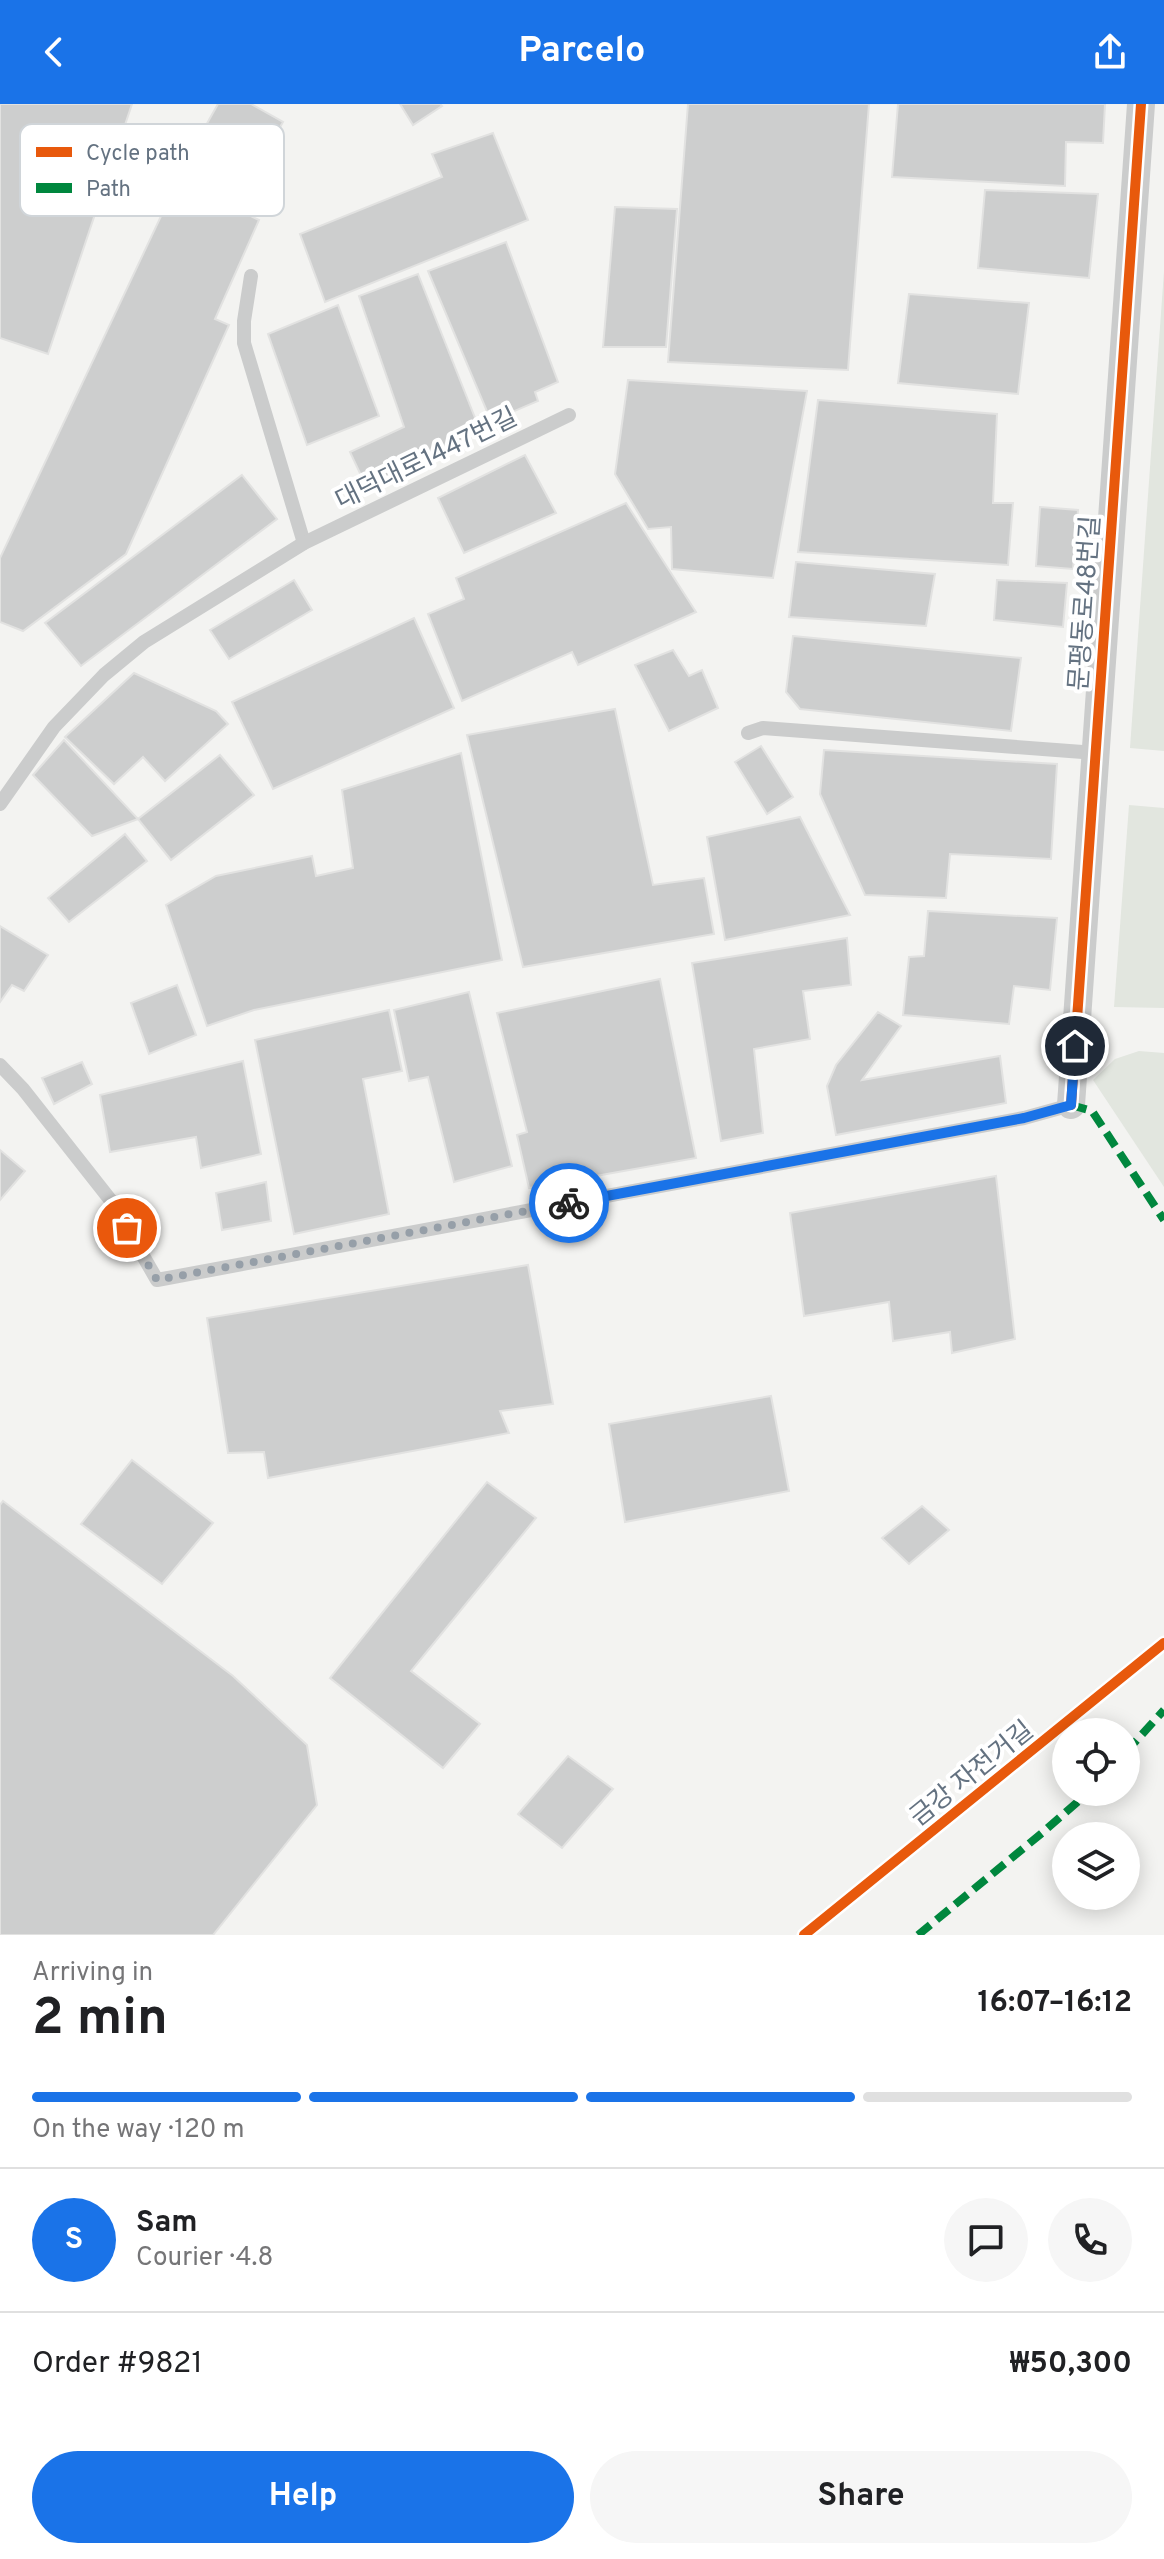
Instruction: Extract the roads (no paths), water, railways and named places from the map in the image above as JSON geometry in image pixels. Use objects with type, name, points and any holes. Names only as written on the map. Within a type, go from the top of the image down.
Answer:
[{"type":"street","name":"문평동로48번길","points":[[1071,1105],[1141,104]]},
{"type":"lane","points":[[251,276],[244,343],[304,543]]},
{"type":"lane","name":"대덕대로1447번길","points":[[0,804],[54,727],[104,675],[144,642],[304,543],[569,415]]},
{"type":"lane","points":[[748,733],[763,728],[1096,753]]},
{"type":"lane","name":"문평동로48번길","points":[[0,1065],[23,1089],[112,1202],[157,1280],[1008,1121],[1071,1105]]}]
